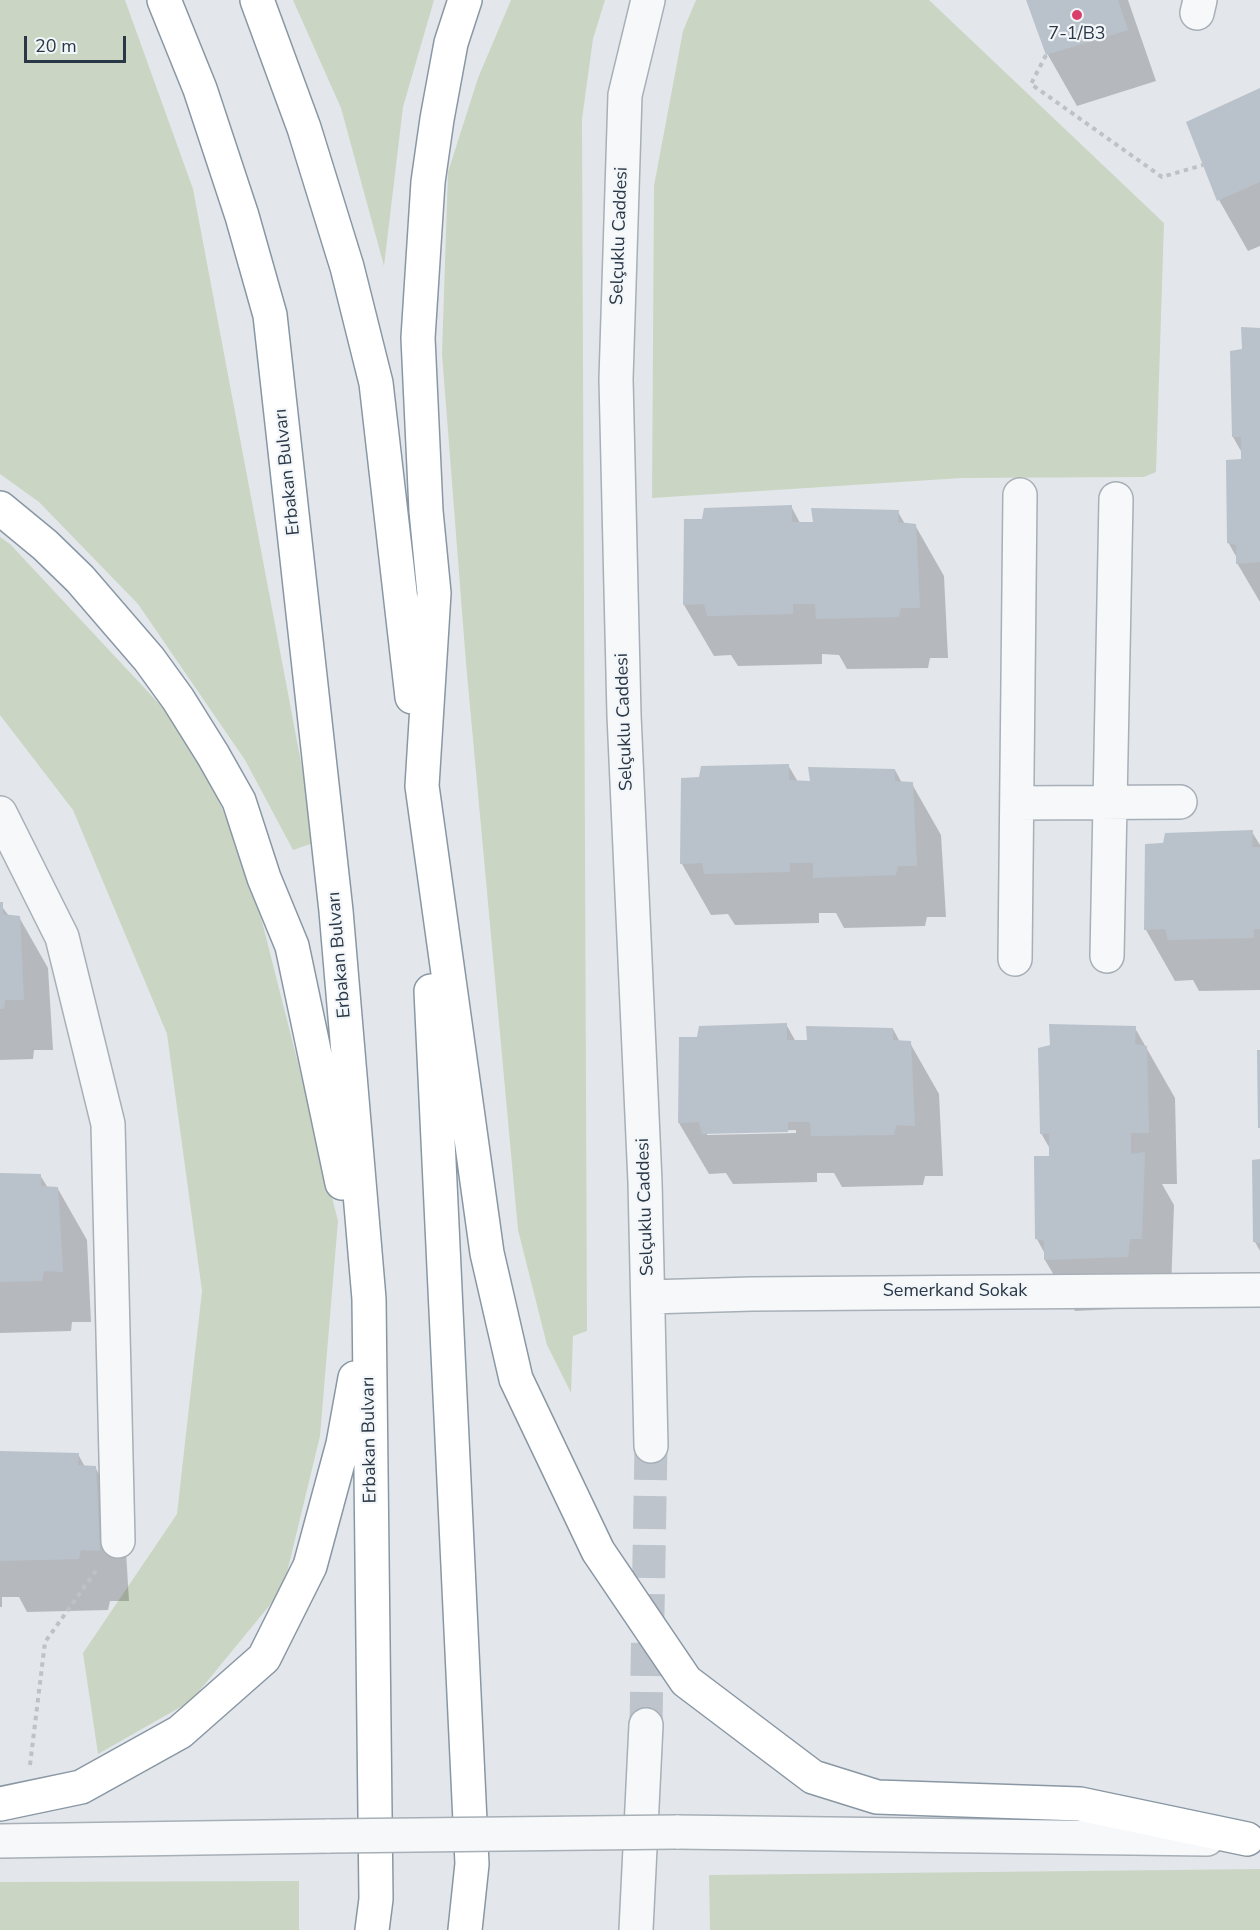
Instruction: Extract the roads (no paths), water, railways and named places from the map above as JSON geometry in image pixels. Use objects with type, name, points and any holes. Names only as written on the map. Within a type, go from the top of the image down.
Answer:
[{"type":"highway","name":"Erbakan Bulvarı","points":[[164,0],[200,89],[242,216],[270,315],[336,911],[369,1299],[376,1899],[372,1930]]},
{"type":"highway","points":[[257,0],[304,128],[347,267],[376,383],[422,786],[487,1253],[516,1379],[597,1551],[686,1681],[813,1777],[877,1797],[1080,1804],[1253,1839]]},
{"type":"highway","points":[[465,0],[451,43],[437,119],[428,182],[419,314],[420,408],[434,593],[422,786],[472,1864],[465,1930]]},
{"type":"highway","points":[[0,508],[45,545],[80,579],[148,658],[178,699],[213,754],[239,801],[264,878],[292,946],[337,1162],[369,1299],[343,1444],[310,1566],[264,1658],[180,1731],[81,1787],[13,1802]]},
{"type":"street","name":"Selçuklu Caddesi","points":[[648,0],[625,95],[616,379],[624,715],[649,1297],[651,1446]]},
{"type":"street","points":[[1015,959],[1020,495]]},
{"type":"street","points":[[1107,956],[1116,499]]},
{"type":"street","points":[[1017,803],[1180,802]]},
{"type":"street","points":[[0,813],[62,936],[108,1124],[118,1541]]},
{"type":"street","name":"Semerkand Sokak","points":[[649,1297],[752,1294],[1260,1290]]},
{"type":"street","points":[[636,1930],[645,1725]]},
{"type":"street","points":[[0,1841],[676,1832],[1253,1839]]},
{"type":"tunnel","points":[[646,1725],[651,1446]]},
{"type":"place","name":"7-1/B3","points":[[1077,15]]}]
